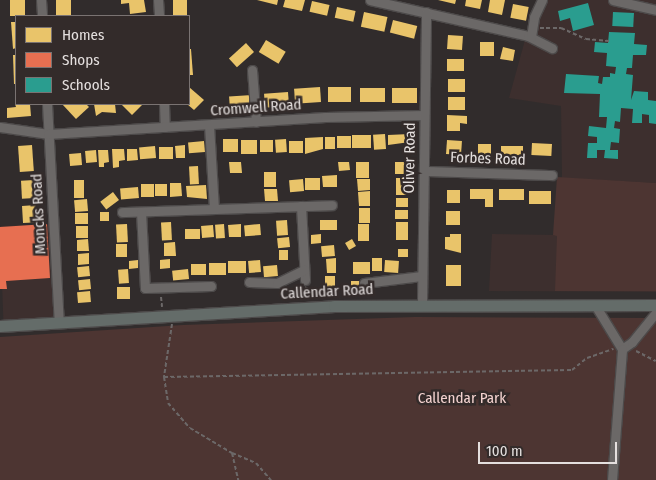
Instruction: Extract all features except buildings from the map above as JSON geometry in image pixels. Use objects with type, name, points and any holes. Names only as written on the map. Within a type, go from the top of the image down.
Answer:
[{"type":"main road","name":"Callendar Road","points":[[0,326],[314,307],[422,304],[656,306]]},
{"type":"street","points":[[41,0],[42,15]]},
{"type":"street","points":[[158,0],[159,15]]},
{"type":"street","points":[[370,0],[531,34],[552,48]]},
{"type":"street","points":[[531,34],[534,17],[542,0]]},
{"type":"street","points":[[613,0],[656,10]]},
{"type":"street","name":"Oliver Road","points":[[422,304],[426,12]]},
{"type":"street","points":[[252,70],[256,122]]},
{"type":"street","name":"Moncks Road","points":[[46,105],[59,323]]},
{"type":"street","points":[[164,105],[165,127]]},
{"type":"street","name":"Cromwell Road","points":[[0,127],[48,134],[256,122],[424,116]]},
{"type":"street","points":[[209,125],[214,209]]},
{"type":"street","name":"Forbes Road","points":[[424,170],[552,175]]},
{"type":"street","points":[[122,212],[332,205]]},
{"type":"street","points":[[302,206],[305,280]]},
{"type":"street","points":[[141,212],[145,288],[211,286]]},
{"type":"street","points":[[249,282],[277,283],[304,270]]},
{"type":"street","points":[[364,283],[422,276]]},
{"type":"street","points":[[595,305],[622,348],[612,480]]},
{"type":"street","points":[[622,348],[656,312]]},
{"type":"path","points":[[531,34],[561,28],[586,39],[608,41]]},
{"type":"path","points":[[305,280],[306,290],[313,292],[314,307]]},
{"type":"path","points":[[159,295],[162,308],[169,307]]},
{"type":"path","points":[[184,316],[185,322],[172,323],[164,377],[168,403],[176,416],[232,453],[256,463],[271,480]]},
{"type":"path","points":[[164,377],[572,370],[587,358],[622,348],[656,361]]},
{"type":"path","points":[[232,453],[238,480]]},
{"type":"shaded area","points":[[536,0],[656,0],[656,183],[562,178],[561,106],[509,98]]},
{"type":"shaded area","points":[[55,224],[58,323],[3,325],[0,226]]},
{"type":"shaded area","points":[[656,231],[656,292],[489,291],[492,234],[556,235]]},
{"type":"green space","points":[[557,177],[656,183],[656,291],[555,291],[557,236],[553,235]]},
{"type":"green space","name":"Callendar Park","points":[[415,317],[656,318],[656,480],[0,480],[0,337],[183,325]]}]
